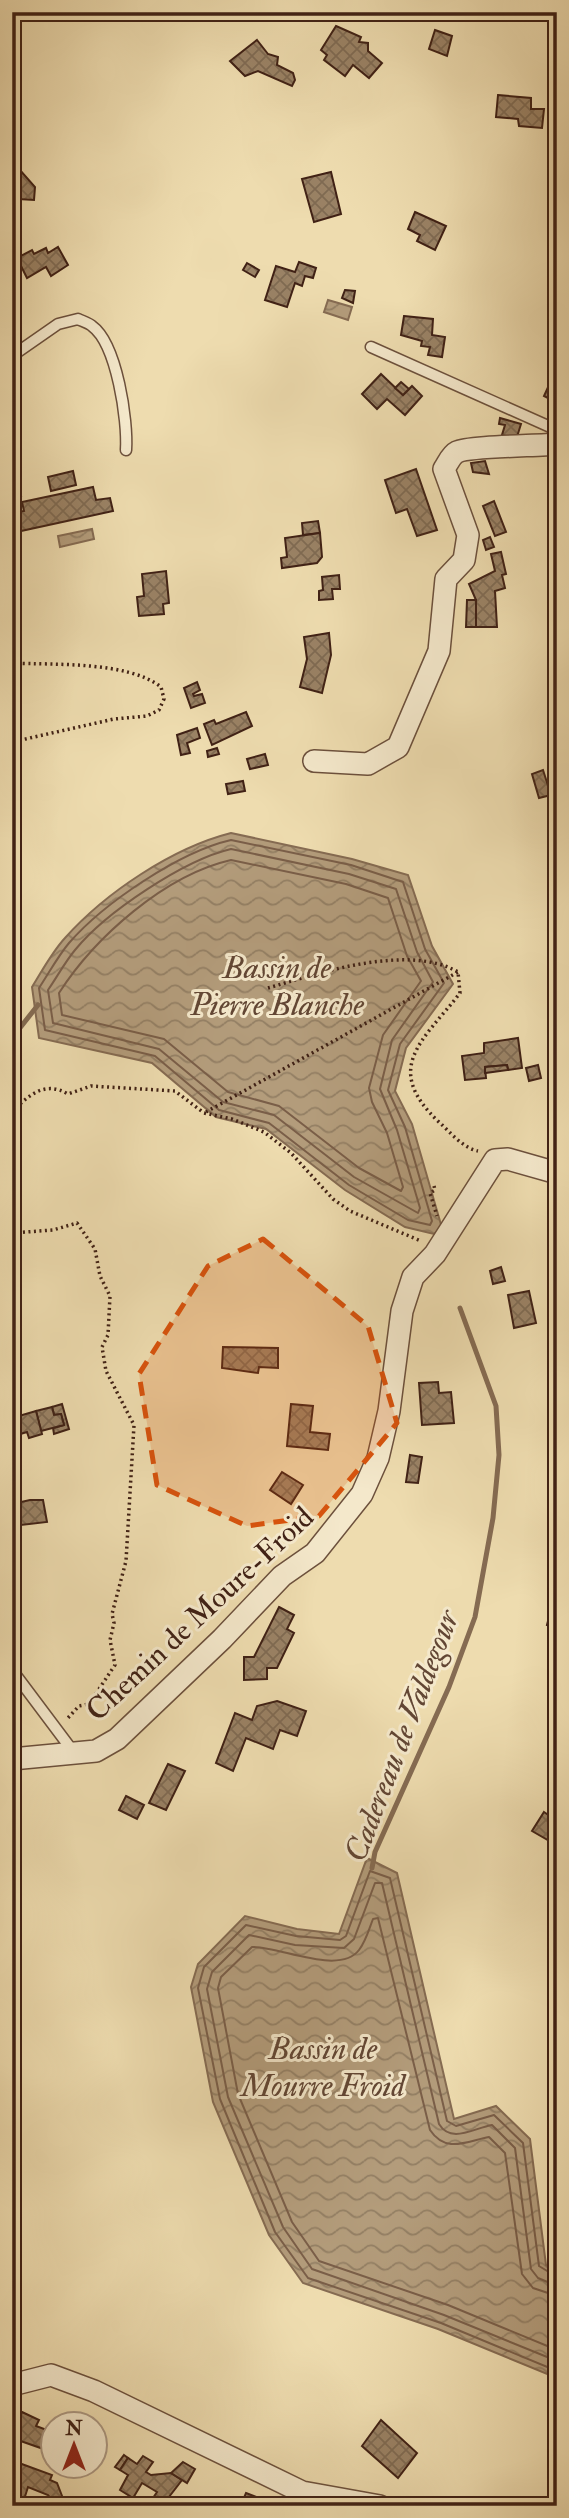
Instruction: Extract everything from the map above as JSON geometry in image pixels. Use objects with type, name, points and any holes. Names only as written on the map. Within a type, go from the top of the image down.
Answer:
[{"type":"street","points":[[314,761],[368,764],[398,747],[439,651],[446,579],[464,560],[468,535],[444,469],[454,453],[470,448],[490,450],[557,444]]},
{"type":"street","points":[[495,1160],[508,1159],[557,1173]]},
{"type":"street","name":"Chemin de Moure-Froid","points":[[12,1759],[96,1751],[117,1739],[222,1639],[282,1576],[315,1553],[362,1494],[378,1458],[386,1423],[402,1311],[413,1277],[435,1254],[495,1160]]},
{"type":"street","points":[[12,2385],[51,2375],[94,2391],[302,2492],[380,2506]]},
{"type":"lane","points":[[12,356],[58,324],[78,318],[94,327],[113,361],[128,426],[126,450]]},
{"type":"lane","points":[[371,347],[557,430]]},
{"type":"lane","points":[[12,1670],[75,1754]]},
{"type":"path","points":[[12,663],[92,667],[149,677],[161,687],[164,699],[159,710],[147,716],[114,719],[12,742]]},
{"type":"path","points":[[268,988],[328,970],[373,963],[424,961],[447,966],[458,972]]},
{"type":"path","points":[[204,1113],[458,972]]},
{"type":"path","points":[[458,972],[460,993],[412,1055],[409,1074],[416,1094],[431,1115],[464,1145],[490,1154],[495,1160]]},
{"type":"path","points":[[12,1111],[32,1093],[44,1088],[58,1088],[68,1094],[91,1086],[175,1091],[204,1113],[232,1119],[264,1132],[290,1153],[332,1199],[350,1211],[421,1241],[435,1254]]},
{"type":"path","points":[[430,1193],[435,1190],[434,1186]]},
{"type":"path","points":[[12,1233],[53,1230],[77,1223],[95,1249],[100,1276],[110,1296],[108,1335],[102,1347],[106,1371],[134,1425],[127,1561],[112,1614],[114,1623],[110,1640],[115,1665],[89,1704],[79,1706],[66,1719],[60,1734]]},
{"type":"highlighted area","points":[[263,1239],[368,1326],[397,1423],[319,1516],[247,1526],[157,1485],[139,1374],[208,1266]]},
{"type":"water","points":[[328,300],[352,307],[348,320],[324,312]]},
{"type":"water","points":[[92,529],[94,539],[60,547],[58,536]]},
{"type":"water","name":"Bassin de Pierre Blanche","points":[[231,833],[352,859],[408,875],[432,946],[453,984],[406,1048],[395,1091],[412,1124],[442,1228],[434,1234],[405,1227],[345,1190],[266,1129],[216,1117],[152,1063],[39,1038],[32,987],[51,955],[65,938],[100,905],[141,874],[186,849]]},
{"type":"water","name":"Bassin de Mourre Froid","points":[[367,1858],[397,1873],[454,2119],[496,2106],[530,2139],[546,2265],[557,2271],[557,2378],[438,2329],[303,2283],[269,2235],[213,2102],[191,1987],[198,1964],[245,1916],[297,1929],[339,1934]]},
{"type":"building","points":[[336,26],[361,37],[359,42],[368,43],[368,51],[382,63],[369,78],[353,65],[345,76],[324,60],[327,55],[321,50]]},
{"type":"building","points":[[435,30],[452,36],[447,56],[429,49]]},
{"type":"building","points":[[257,40],[268,54],[278,57],[277,65],[293,73],[295,80],[292,86],[258,71],[245,76],[230,61]]},
{"type":"building","points":[[498,95],[531,98],[531,109],[544,109],[542,128],[519,126],[518,119],[496,117]]},
{"type":"building","points":[[19,169],[35,187],[34,200],[18,199],[16,222],[12,222],[12,175]]},
{"type":"building","points":[[331,172],[341,214],[314,222],[302,179]]},
{"type":"building","points":[[415,212],[446,226],[435,250],[417,241],[420,235],[408,229]]},
{"type":"building","points":[[58,247],[68,265],[51,276],[46,267],[27,278],[17,258],[32,250],[34,254],[46,248],[48,253]]},
{"type":"building","points":[[557,248],[557,269],[551,267]]},
{"type":"building","points":[[299,262],[316,268],[313,278],[305,276],[302,286],[295,283],[287,307],[265,300],[276,266],[295,272]]},
{"type":"building","points":[[247,263],[259,270],[255,277],[243,270]]},
{"type":"building","points":[[345,290],[355,291],[353,303],[342,298]]},
{"type":"building","points":[[404,316],[433,319],[432,335],[445,337],[442,357],[428,355],[430,347],[421,346],[422,341],[401,335]]},
{"type":"building","points":[[381,374],[403,395],[412,386],[422,396],[405,415],[387,399],[377,409],[362,394]]},
{"type":"building","points":[[401,382],[409,389],[403,395],[395,388]]},
{"type":"building","points":[[549,385],[557,388],[557,414],[550,410],[554,401],[544,396]]},
{"type":"building","points":[[500,418],[521,424],[516,440],[502,435],[505,425],[499,424]]},
{"type":"building","points":[[485,461],[489,474],[473,472],[471,463]]},
{"type":"building","points":[[416,469],[437,530],[417,536],[407,509],[396,513],[385,480]]},
{"type":"building","points":[[73,471],[76,485],[51,491],[48,477]]},
{"type":"building","points":[[18,480],[21,496],[12,497],[12,481]]},
{"type":"building","points":[[93,487],[96,500],[110,498],[113,511],[21,531],[17,512],[24,511],[22,502]]},
{"type":"building","points":[[494,501],[506,532],[495,536],[483,506]]},
{"type":"building","points":[[318,521],[320,533],[303,535],[302,523]]},
{"type":"building","points":[[320,533],[322,557],[317,563],[282,568],[281,558],[287,557],[285,538]]},
{"type":"building","points":[[490,537],[494,547],[486,550],[483,540]]},
{"type":"building","points":[[501,552],[506,574],[502,575],[505,588],[495,591],[497,627],[476,627],[476,600],[469,584],[495,571],[491,554]]},
{"type":"building","points":[[166,571],[169,603],[163,604],[164,614],[139,616],[137,597],[144,596],[142,574]]},
{"type":"building","points":[[339,575],[340,589],[332,589],[333,599],[319,600],[319,591],[323,590],[322,577]]},
{"type":"building","points":[[467,600],[476,600],[476,627],[466,627]]},
{"type":"building","points":[[329,633],[331,655],[322,693],[300,687],[307,659],[304,637]]},
{"type":"building","points":[[197,682],[200,690],[193,694],[202,694],[205,703],[191,708],[184,688]]},
{"type":"building","points":[[246,712],[252,726],[212,745],[204,724],[214,720],[216,724]]},
{"type":"building","points":[[197,728],[200,738],[187,743],[190,753],[181,755],[177,735]]},
{"type":"building","points":[[557,741],[557,754],[553,756],[549,744]]},
{"type":"building","points":[[217,748],[219,754],[208,757],[207,751]]},
{"type":"building","points":[[265,754],[268,765],[250,769],[247,759]]},
{"type":"building","points":[[543,770],[551,795],[539,798],[532,774]]},
{"type":"building","points":[[243,781],[245,791],[228,794],[226,784]]},
{"type":"building","points":[[518,1038],[522,1068],[508,1070],[507,1065],[485,1067],[486,1078],[465,1080],[462,1056],[484,1053],[484,1043]]},
{"type":"building","points":[[507,1065],[508,1070],[485,1073],[485,1067]]},
{"type":"building","points":[[538,1065],[541,1078],[529,1081],[526,1068]]},
{"type":"building","points":[[501,1267],[505,1281],[493,1284],[490,1271]]},
{"type":"building","points":[[529,1291],[536,1323],[514,1328],[508,1295]]},
{"type":"building","points":[[223,1347],[278,1348],[278,1368],[259,1367],[258,1373],[222,1368]]},
{"type":"building","points":[[438,1382],[439,1393],[451,1392],[454,1423],[422,1425],[419,1383]]},
{"type":"building","points":[[62,1404],[69,1429],[54,1434],[53,1428],[64,1425],[61,1414],[54,1415],[52,1407]]},
{"type":"building","points":[[291,1404],[313,1406],[310,1432],[330,1434],[328,1450],[287,1446]]},
{"type":"building","points":[[551,1404],[557,1404],[557,1430],[550,1430]]},
{"type":"building","points":[[52,1407],[54,1415],[61,1414],[64,1425],[41,1431],[36,1411]]},
{"type":"building","points":[[36,1411],[42,1434],[29,1438],[27,1432],[14,1436],[12,1418]]},
{"type":"building","points":[[410,1455],[422,1457],[418,1483],[406,1482]]},
{"type":"building","points":[[282,1472],[303,1485],[291,1504],[270,1490]]},
{"type":"building","points":[[43,1500],[47,1522],[12,1526],[12,1504]]},
{"type":"building","points":[[557,1586],[557,1627],[547,1625]]},
{"type":"building","points":[[279,1607],[294,1615],[287,1629],[294,1633],[277,1668],[267,1668],[267,1679],[244,1680],[244,1657],[254,1657]]},
{"type":"building","points":[[277,1701],[306,1711],[297,1736],[280,1730],[273,1749],[246,1738],[233,1771],[216,1763],[235,1713],[252,1720],[257,1706]]},
{"type":"building","points":[[168,1764],[185,1771],[166,1810],[149,1803]]},
{"type":"building","points":[[126,1796],[144,1805],[137,1819],[119,1810]]},
{"type":"building","points":[[544,1812],[557,1821],[557,1854],[551,1842],[532,1831]]},
{"type":"building","points":[[22,2412],[38,2420],[38,2447],[12,2438],[12,2429]]},
{"type":"building","points":[[381,2420],[417,2453],[398,2478],[362,2446]]},
{"type":"building","points":[[124,2455],[128,2458],[120,2470],[115,2467]]},
{"type":"building","points":[[143,2456],[153,2462],[146,2472],[151,2475],[171,2473],[182,2480],[162,2506],[149,2504],[157,2492],[142,2483],[133,2498],[120,2490],[128,2475],[120,2470],[128,2458],[137,2464]]},
{"type":"building","points":[[183,2462],[195,2469],[187,2483],[171,2473]]},
{"type":"building","points":[[19,2463],[38,2470],[38,2480],[57,2483],[64,2501],[68,2502],[67,2506],[44,2506],[49,2505],[51,2499],[48,2495],[28,2487],[22,2506],[12,2502],[14,2477]]},
{"type":"building","points":[[246,2493],[267,2501],[265,2506],[241,2505]]},
{"type":"building","points":[[66,2498],[83,2504],[67,2506]]},
{"type":"waterway","name":"Cadereau de Valdegour","points":[[12,1038],[38,1005]]},
{"type":"waterway","name":"Cadereau de Valdegour","points":[[372,1868],[375,1852],[449,1687],[475,1617],[493,1518],[499,1455],[496,1406],[460,1308]]}]
